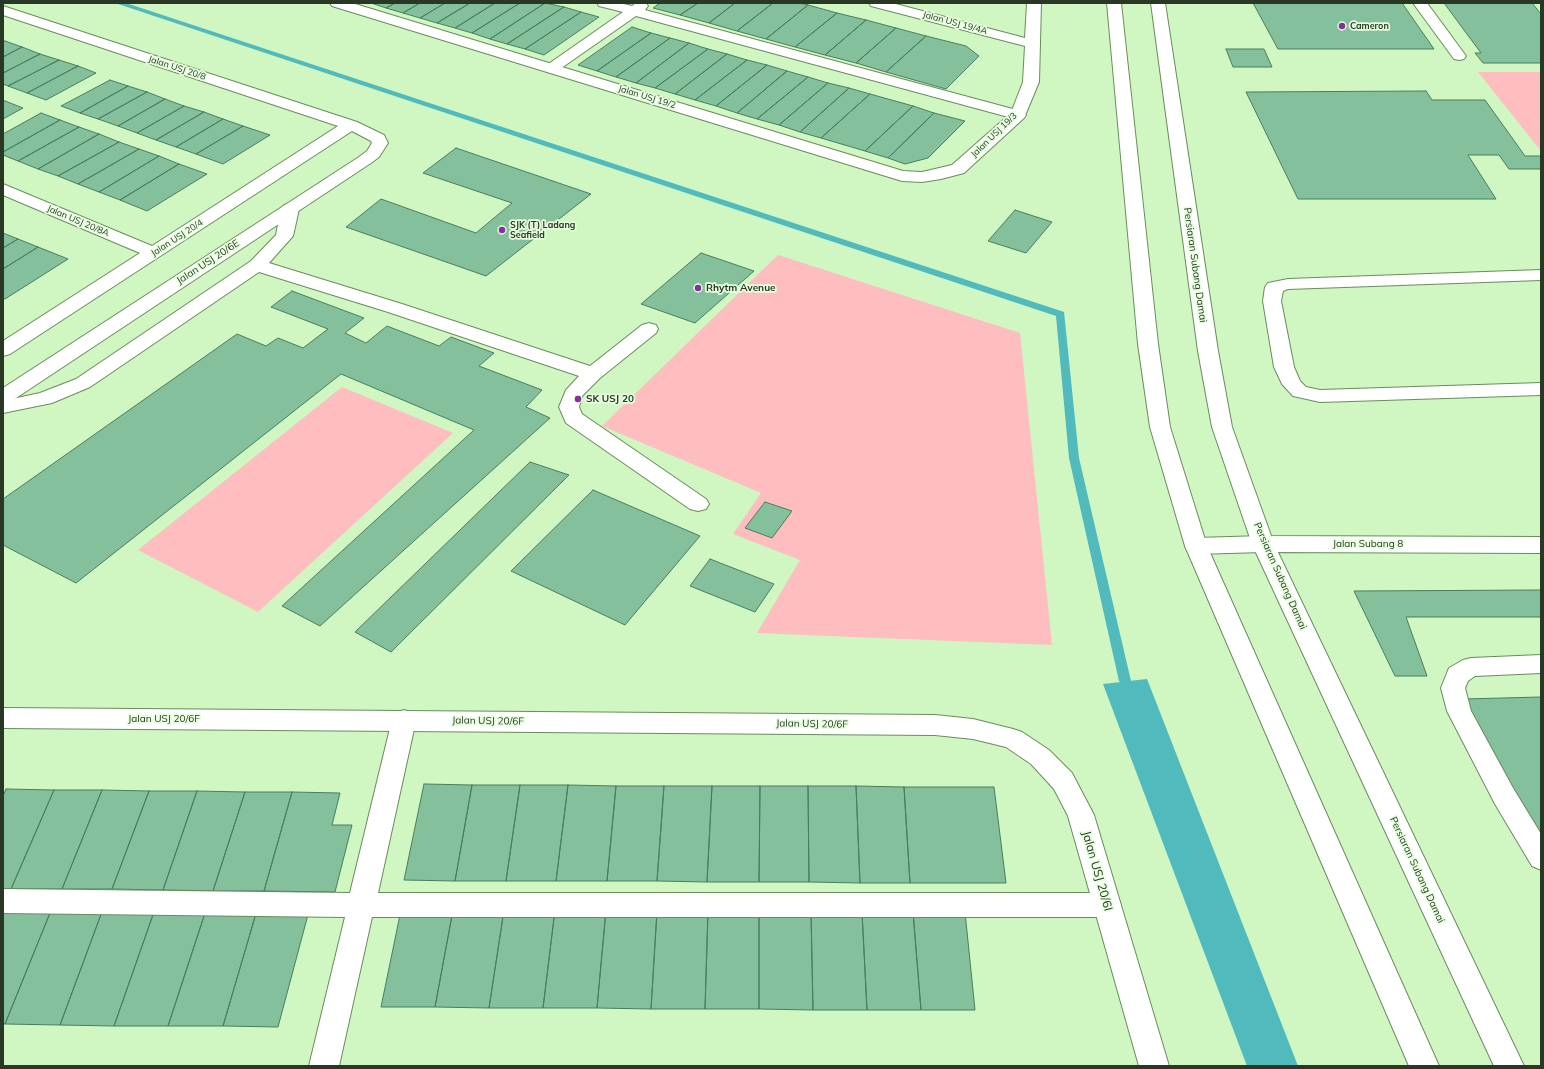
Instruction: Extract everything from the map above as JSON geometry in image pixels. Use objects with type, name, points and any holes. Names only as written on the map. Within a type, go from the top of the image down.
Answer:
[{"type":"street","name":"Jalan USJ 19/2","points":[[337,3],[902,176],[922,177],[958,169]]},
{"type":"street","points":[[604,3],[639,7],[1018,115]]},
{"type":"street","name":"Jalan USJ 19/4A","points":[[876,3],[1033,44]]},
{"type":"street","name":"Jalan USJ 19/3","points":[[958,169],[1018,115],[1031,82],[1034,3]]},
{"type":"street","points":[[1114,3],[1148,344],[1160,427],[1196,546],[1424,1066]]},
{"type":"street","name":"Persiaran Subang Damai","points":[[1158,3],[1208,351],[1222,427],[1263,544],[1509,1066]]},
{"type":"street","points":[[1420,3],[1460,56]]},
{"type":"street","points":[[552,68],[639,7]]},
{"type":"street","name":"Jalan USJ 20/8","points":[[3,10],[351,125]]},
{"type":"street","name":"Jalan USJ 20/6E","points":[[3,397],[373,154],[380,143],[378,138],[351,125]]},
{"type":"street","name":"Jalan USJ 20/4","points":[[3,350],[351,125]]},
{"type":"street","name":"Jalan USJ 20/8A","points":[[3,189],[154,253]]},
{"type":"street","points":[[3,407],[45,398],[83,382],[257,266],[284,236],[290,209]]},
{"type":"street","points":[[257,266],[396,308],[593,374]]},
{"type":"street","points":[[1541,275],[1288,284],[1274,287],[1272,301],[1284,367],[1292,384],[1300,392],[1320,396],[1541,389]]},
{"type":"street","points":[[648,329],[593,374],[573,394],[569,407],[573,418],[698,504]]},
{"type":"street","name":"Jalan Subang 8","points":[[1196,546],[1263,544],[1541,545]]},
{"type":"street","points":[[1541,664],[1471,667],[1458,675],[1453,688],[1459,711],[1504,796],[1541,858]]},
{"type":"street","name":"Jalan USJ 20/6F","points":[[3,718],[935,725],[973,729]]},
{"type":"street","points":[[324,1066],[404,720]]},
{"type":"street","name":"Jalan USJ 20/6I","points":[[973,729],[1013,739],[1040,757],[1063,781],[1081,815],[1154,1066]]},
{"type":"street","points":[[3,901],[361,905],[1107,905]]},
{"type":"shaded area","points":[[1478,72],[1541,72],[1541,151]]},
{"type":"shaded area","points":[[778,255],[1020,333],[1052,645],[757,633],[800,560],[733,534],[761,493],[602,426]]},
{"type":"shaded area","points":[[342,387],[453,433],[258,612],[138,550]]},
{"type":"water","points":[[1147,679],[1298,1066],[1247,1066],[1103,684]]},
{"type":"building","points":[[371,3],[395,3],[386,8]]},
{"type":"building","points":[[395,3],[420,3],[403,13],[386,8]]},
{"type":"building","points":[[420,3],[445,3],[420,18],[403,13]]},
{"type":"building","points":[[445,3],[470,3],[437,23],[420,18]]},
{"type":"building","points":[[470,3],[495,3],[455,28],[437,23]]},
{"type":"building","points":[[495,3],[520,3],[472,33],[455,28]]},
{"type":"building","points":[[520,3],[545,3],[490,39],[472,33]]},
{"type":"building","points":[[545,3],[564,7],[507,44],[490,39]]},
{"type":"building","points":[[660,3],[698,3],[680,15],[653,8]]},
{"type":"building","points":[[698,3],[735,3],[709,23],[680,15]]},
{"type":"building","points":[[735,3],[773,3],[737,31],[709,23]]},
{"type":"building","points":[[773,3],[800,3],[808,5],[766,39],[737,31]]},
{"type":"building","name":"Cameron","points":[[1253,3],[1402,3],[1434,49],[1278,49]]},
{"type":"building","points":[[1444,3],[1532,3],[1541,14],[1541,63],[1483,63],[1475,53],[1481,53]]},
{"type":"building","points":[[808,5],[837,13],[795,47],[766,39]]},
{"type":"building","points":[[564,7],[581,12],[525,49],[507,44]]},
{"type":"building","points":[[581,12],[599,17],[544,55],[525,49]]},
{"type":"building","points":[[837,13],[866,20],[825,55],[795,47]]},
{"type":"building","points":[[866,20],[896,28],[856,63],[825,55]]},
{"type":"building","points":[[632,27],[651,33],[597,71],[578,65]]},
{"type":"building","points":[[896,28],[926,36],[886,72],[856,63]]},
{"type":"building","points":[[651,33],[670,38],[616,77],[597,71]]},
{"type":"building","points":[[926,36],[966,46],[979,56],[946,89],[886,72]]},
{"type":"building","points":[[670,38],[689,43],[636,83],[616,77]]},
{"type":"building","points":[[5,41],[22,47],[3,57],[3,42]]},
{"type":"building","points":[[689,43],[708,49],[655,88],[636,83]]},
{"type":"building","points":[[22,47],[40,54],[3,73],[3,57]]},
{"type":"building","points":[[708,49],[727,54],[675,94],[655,88]]},
{"type":"building","points":[[1226,49],[1264,49],[1272,67],[1233,67]]},
{"type":"building","points":[[40,54],[59,60],[8,86],[3,84],[3,73]]},
{"type":"building","points":[[727,54],[747,60],[695,100],[675,94]]},
{"type":"building","points":[[59,60],[78,66],[27,93],[8,86]]},
{"type":"building","points":[[747,60],[767,65],[716,106],[695,100]]},
{"type":"building","points":[[767,65],[787,71],[737,113],[716,106]]},
{"type":"building","points":[[78,66],[96,73],[46,100],[27,93]]},
{"type":"building","points":[[787,71],[808,77],[757,119],[737,113]]},
{"type":"building","points":[[808,77],[828,83],[779,125],[757,119]]},
{"type":"building","points":[[110,80],[128,86],[80,113],[61,106]]},
{"type":"building","points":[[828,83],[849,88],[800,132],[779,125]]},
{"type":"building","points":[[128,86],[147,92],[98,119],[80,113]]},
{"type":"building","points":[[849,88],[870,94],[821,138],[800,132]]},
{"type":"building","points":[[1426,91],[1432,100],[1485,100],[1525,156],[1541,156],[1541,169],[1509,169],[1499,155],[1468,155],[1496,199],[1298,199],[1246,92]]},
{"type":"building","points":[[147,92],[165,99],[118,126],[98,119]]},
{"type":"building","points":[[870,94],[913,106],[865,151],[821,138]]},
{"type":"building","points":[[165,99],[184,106],[137,133],[118,126]]},
{"type":"building","points":[[5,101],[23,108],[3,119],[3,102]]},
{"type":"building","points":[[184,106],[204,112],[156,140],[137,133]]},
{"type":"building","points":[[913,106],[934,113],[888,158],[865,151]]},
{"type":"building","points":[[204,112],[223,119],[176,147],[156,140]]},
{"type":"building","points":[[41,113],[60,120],[3,152],[3,134]]},
{"type":"building","points":[[934,113],[965,121],[928,158],[905,164],[888,158]]},
{"type":"building","points":[[223,119],[243,126],[196,154],[176,147]]},
{"type":"building","points":[[60,120],[79,127],[18,161],[3,155],[3,152]]},
{"type":"building","points":[[243,126],[270,135],[223,164],[196,154]]},
{"type":"building","points":[[79,127],[99,134],[38,169],[18,161]]},
{"type":"building","points":[[99,134],[119,142],[58,176],[38,169]]},
{"type":"building","points":[[119,142],[139,149],[78,184],[58,176]]},
{"type":"building","points":[[456,148],[591,194],[486,276],[346,227],[381,199],[476,233],[512,203],[423,173]]},
{"type":"building","points":[[139,149],[159,156],[99,192],[78,184]]},
{"type":"building","points":[[159,156],[179,164],[120,200],[99,192]]},
{"type":"building","points":[[179,164],[207,174],[147,211],[120,200]]},
{"type":"building","points":[[1015,210],[1052,222],[1026,253],[988,241]]},
{"type":"building","points":[[3,233],[18,239],[3,248]]},
{"type":"building","points":[[18,239],[38,247],[3,269],[3,248]]},
{"type":"building","points":[[38,247],[68,259],[5,299],[3,298],[3,269]]},
{"type":"building","name":"Rhytm Avenue","points":[[701,253],[754,271],[695,323],[641,304]]},
{"type":"building","points":[[292,291],[364,318],[345,333],[366,343],[387,326],[439,346],[451,337],[494,353],[479,366],[542,390],[526,407],[550,418],[320,626],[282,606],[474,430],[341,374],[76,583],[3,545],[3,499],[237,334],[266,346],[278,338],[303,348],[328,329],[271,307]]},
{"type":"building","points":[[530,462],[569,475],[391,652],[355,632]]},
{"type":"building","points":[[593,490],[700,536],[625,625],[511,571]]},
{"type":"building","points":[[765,502],[792,511],[772,538],[745,528]]},
{"type":"building","points":[[710,559],[774,584],[755,612],[690,586]]},
{"type":"building","points":[[1541,590],[1541,617],[1406,617],[1427,676],[1395,676],[1354,591]]},
{"type":"building","points":[[1541,697],[1541,834],[1535,835],[1463,699]]},
{"type":"building","points":[[424,784],[472,785],[455,881],[404,880]]},
{"type":"building","points":[[472,785],[520,785],[506,881],[455,881]]},
{"type":"building","points":[[520,785],[568,785],[556,881],[506,881]]},
{"type":"building","points":[[568,785],[616,786],[607,881],[556,881]]},
{"type":"building","points":[[616,786],[664,786],[657,881],[607,881]]},
{"type":"building","points":[[664,786],[712,786],[707,882],[657,881]]},
{"type":"building","points":[[712,786],[760,786],[759,882],[707,882]]},
{"type":"building","points":[[760,786],[808,786],[809,882],[759,882]]},
{"type":"building","points":[[808,786],[856,786],[860,883],[809,882]]},
{"type":"building","points":[[856,786],[904,787],[910,883],[860,883]]},
{"type":"building","points":[[904,787],[994,787],[1006,883],[910,883]]},
{"type":"building","points":[[6,789],[54,790],[11,889],[3,889],[3,796]]},
{"type":"building","points":[[54,790],[102,790],[62,889],[11,889]]},
{"type":"building","points":[[102,790],[149,791],[112,889],[62,889]]},
{"type":"building","points":[[149,791],[197,791],[163,890],[112,889]]},
{"type":"building","points":[[197,791],[245,792],[213,891],[163,890]]},
{"type":"building","points":[[245,792],[292,792],[264,891],[213,891]]},
{"type":"building","points":[[292,792],[340,793],[332,825],[352,825],[335,892],[264,891]]},
{"type":"building","points":[[3,908],[52,908],[5,1024],[3,1024]]},
{"type":"building","points":[[52,908],[103,909],[60,1025],[5,1024]]},
{"type":"building","points":[[103,909],[155,909],[114,1026],[60,1025]]},
{"type":"building","points":[[155,909],[206,910],[168,1026],[114,1026]]},
{"type":"building","points":[[206,910],[257,910],[223,1026],[168,1026]]},
{"type":"building","points":[[257,910],[309,911],[278,1027],[223,1026]]},
{"type":"building","points":[[401,910],[453,910],[435,1007],[381,1007]]},
{"type":"building","points":[[453,910],[504,910],[489,1008],[435,1007]]},
{"type":"building","points":[[504,910],[555,910],[543,1008],[489,1008]]},
{"type":"building","points":[[555,910],[606,910],[597,1008],[543,1008]]},
{"type":"building","points":[[606,910],[657,911],[651,1009],[597,1008]]},
{"type":"building","points":[[657,911],[708,911],[705,1009],[651,1009]]},
{"type":"building","points":[[708,911],[759,912],[759,1009],[705,1009]]},
{"type":"building","points":[[759,912],[811,912],[813,1010],[759,1009]]},
{"type":"building","points":[[811,912],[862,912],[867,1010],[813,1010]]},
{"type":"building","points":[[862,912],[913,912],[921,1010],[867,1010]]},
{"type":"building","points":[[913,912],[965,912],[975,1010],[921,1010]]},
{"type":"waterway","points":[[119,3],[1061,314],[1074,458],[1125,681]]},
{"type":"place","name":"Cameron","points":[[1342,26]]},
{"type":"place","name":"SJK (T) Ladang Seafield","points":[[502,230]]},
{"type":"place","name":"Rhytm Avenue","points":[[698,288]]},
{"type":"place","name":"SK USJ 20","points":[[578,399]]}]
